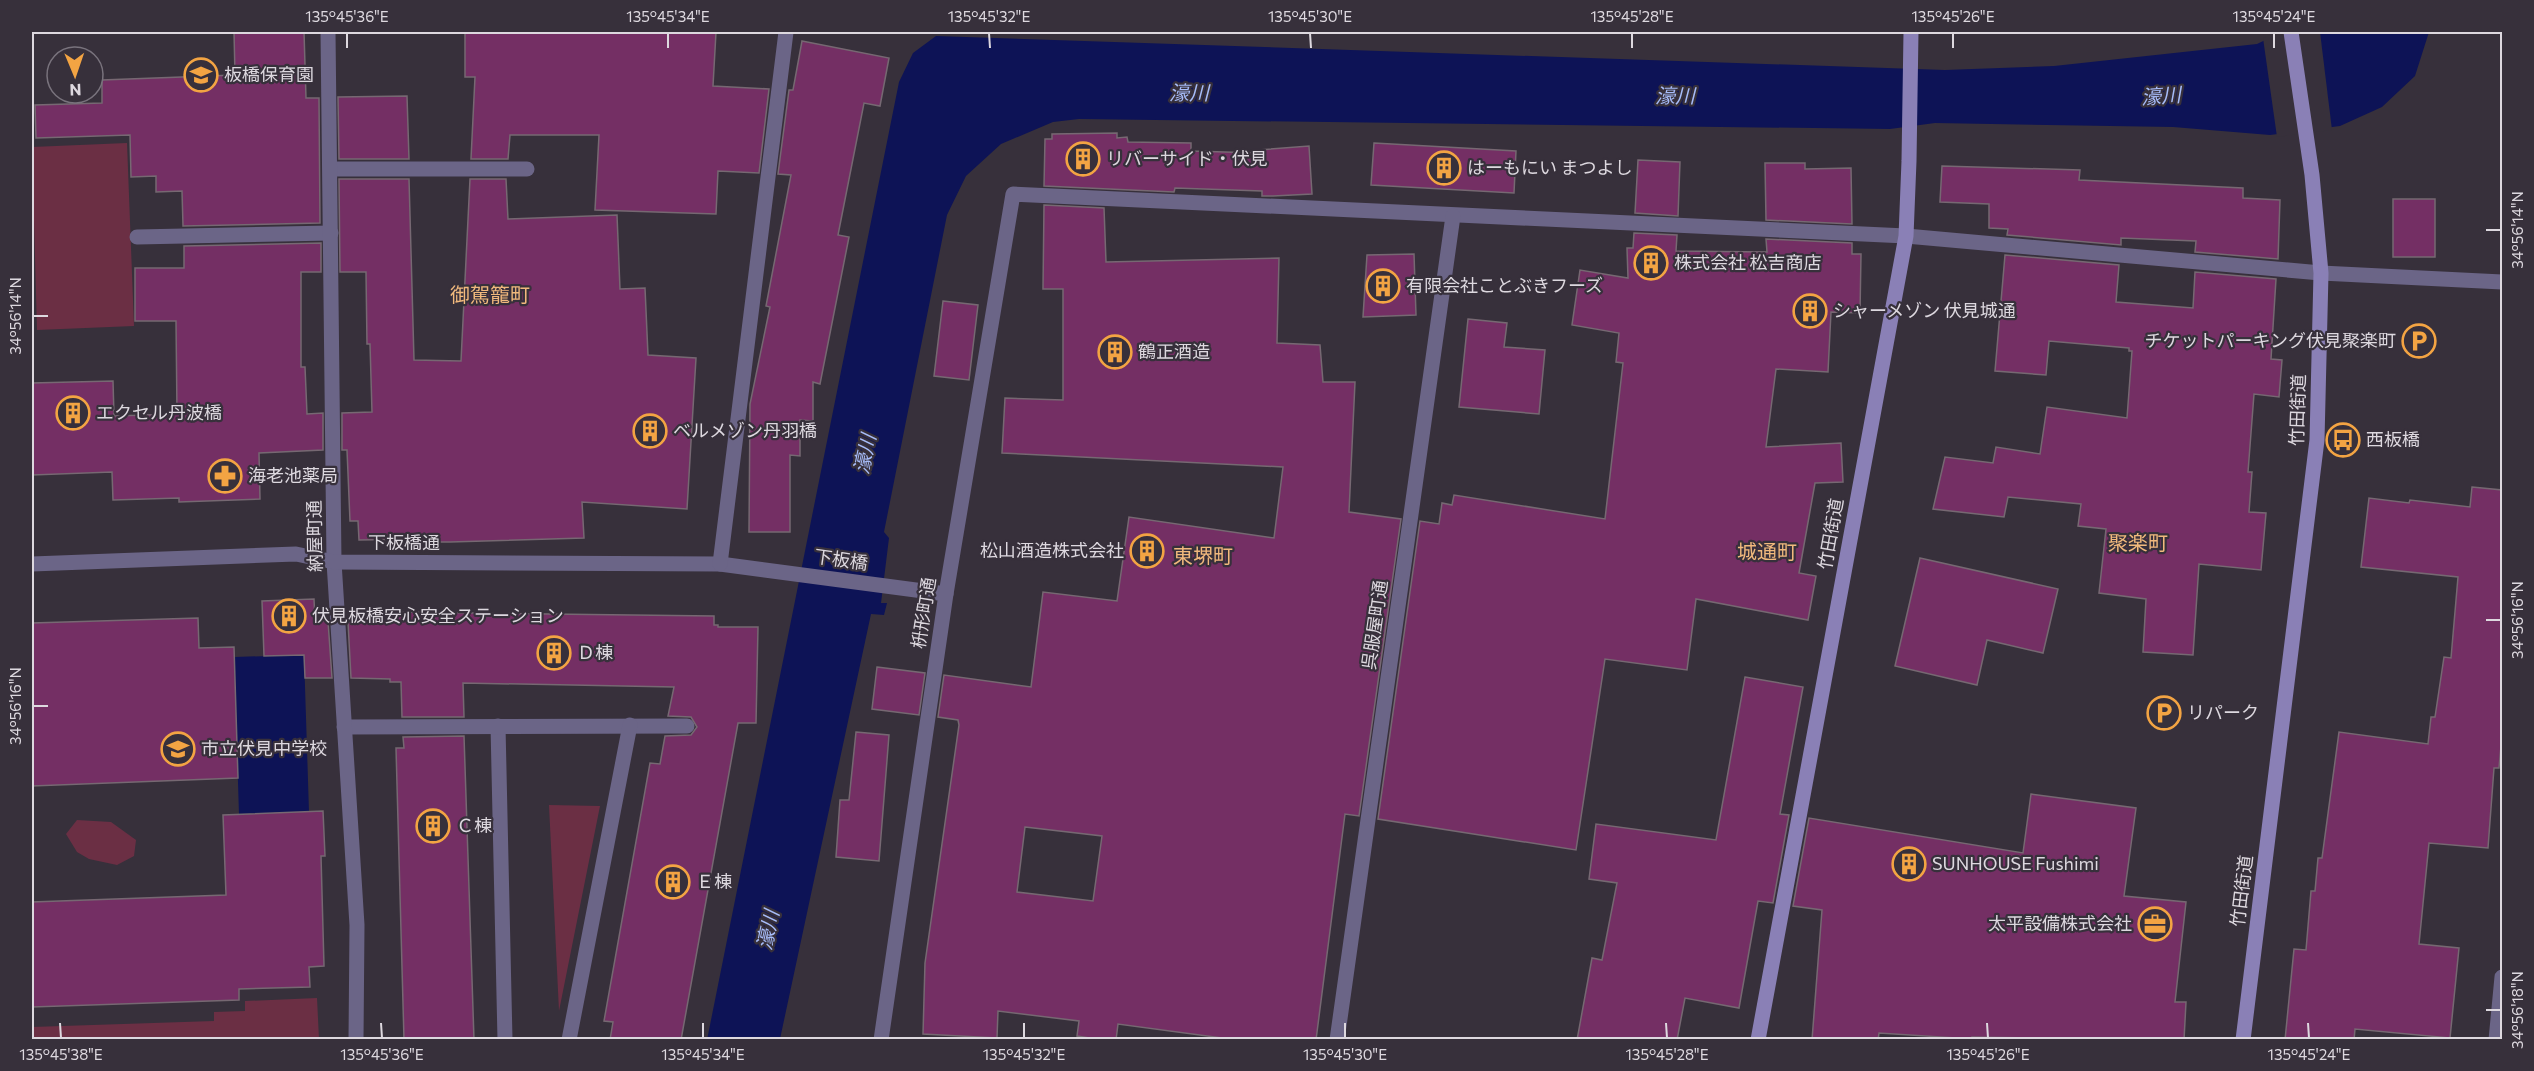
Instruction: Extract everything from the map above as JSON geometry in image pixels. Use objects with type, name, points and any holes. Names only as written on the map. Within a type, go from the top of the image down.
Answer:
[{"type":"main road","name":"竹田街道","points":[[1758,1040],[1906,236],[1911,32]]},
{"type":"main road","name":"竹田街道","points":[[2243,1040],[2314,471],[2321,273],[2312,175],[2291,32]]},
{"type":"street","name":"納屋町通","points":[[328,32],[334,562],[357,925],[356,1040]]},
{"type":"street","points":[[720,564],[786,32]]},
{"type":"street","points":[[331,169],[527,169]]},
{"type":"street","name":"枡形町通","points":[[881,1040],[946,594],[1013,194],[1453,216]]},
{"type":"street","points":[[1453,216],[1906,236],[2321,273],[2502,282]]},
{"type":"street","name":"呉服屋町通","points":[[1337,1040],[1453,216]]},
{"type":"street","points":[[136,237],[331,233]]},
{"type":"street","name":"下板橋通","points":[[32,564],[296,554],[334,562],[720,564],[777,571]]},
{"type":"street","name":"下板橋","points":[[777,571],[946,594]]},
{"type":"street","points":[[569,1040],[630,725]]},
{"type":"street","points":[[498,726],[506,1040]]},
{"type":"street","points":[[344,727],[687,726]]},
{"type":"street","points":[[2496,1040],[2502,977]]},
{"type":"shaded area","points":[[127,143],[134,326],[37,330],[32,147]]},
{"type":"shaded area","points":[[549,805],[600,806],[559,1011]]},
{"type":"shaded area","points":[[77,820],[111,822],[136,840],[134,856],[117,865],[89,859],[77,852],[66,834]]},
{"type":"shaded area","points":[[317,998],[319,1039],[32,1039],[32,1027],[214,1021],[214,1012],[245,1011],[245,1001]]},
{"type":"water","name":"濠川","points":[[2282,32],[2429,32],[2415,76],[2382,107],[2340,126],[2270,135],[2173,127],[1935,123],[1890,129],[1079,119],[1053,122],[1001,144],[966,176],[947,215],[884,532],[889,538],[881,603],[887,603],[884,615],[871,614],[780,1039],[707,1040],[899,82],[913,53],[936,36],[1945,70],[2054,66],[2257,44]]},
{"type":"water","points":[[304,655],[309,812],[239,814],[234,657]]},
{"type":"pier","points":[[2276,32],[2320,32],[2332,130],[2277,137],[2263,38]]},
{"type":"building","points":[[234,32],[304,32],[306,98],[319,98],[320,223],[183,226],[182,191],[156,192],[156,176],[131,177],[130,135],[36,138],[35,105],[105,105],[105,80],[235,75]]},
{"type":"building","points":[[465,32],[716,32],[713,86],[769,89],[759,173],[718,171],[716,214],[595,210],[599,135],[510,135],[508,159],[471,159],[475,77],[465,77]]},
{"type":"building","points":[[802,41],[889,58],[880,106],[864,103],[838,235],[849,237],[820,384],[813,382],[813,421],[800,420],[800,456],[790,455],[790,532],[749,532],[750,404],[770,307],[766,306],[791,175],[778,174],[789,90],[793,90]]},
{"type":"building","points":[[407,96],[409,159],[339,159],[338,97]]},
{"type":"building","points":[[1117,133],[1117,138],[1127,137],[1128,142],[1191,143],[1191,151],[1259,153],[1259,150],[1309,146],[1312,194],[1262,196],[1262,191],[1175,188],[1174,192],[1044,186],[1045,139],[1052,139],[1052,134]]},
{"type":"building","name":"はーもにい まつよし","points":[[1374,143],[1516,151],[1514,193],[1371,185]]},
{"type":"building","points":[[1638,160],[1680,162],[1678,216],[1635,213]]},
{"type":"building","points":[[1765,163],[1805,163],[1805,169],[1851,168],[1852,224],[1766,220]]},
{"type":"building","points":[[1942,166],[2080,170],[2079,180],[2243,188],[2243,198],[2280,200],[2278,259],[2195,252],[2196,241],[2121,238],[2121,245],[2007,235],[2008,229],[1989,228],[1989,204],[1940,202]]},
{"type":"building","points":[[339,179],[409,179],[414,360],[461,361],[470,179],[506,179],[508,219],[617,215],[620,289],[645,288],[648,355],[696,358],[687,509],[582,502],[584,538],[450,542],[422,542],[422,539],[359,540],[358,521],[350,521],[347,450],[342,450],[342,413],[372,412],[370,344],[367,344],[366,272],[340,272]]},
{"type":"building","points":[[2393,199],[2435,199],[2435,257],[2393,257]]},
{"type":"building","points":[[1044,205],[1104,208],[1106,262],[1279,258],[1277,343],[1320,345],[1323,382],[1355,382],[1349,512],[1401,519],[1359,816],[1345,814],[1316,1040],[1237,1040],[1118,1024],[1116,1040],[1102,1040],[1077,1036],[1079,1021],[998,1011],[997,1038],[923,1034],[925,963],[959,725],[958,720],[938,717],[944,675],[1031,687],[1043,592],[1117,601],[1129,517],[1274,538],[1283,467],[1002,453],[1005,398],[1063,400],[1063,289],[1043,289]],"holes":[[[1025,827],[1102,836],[1093,901],[1017,892]]]},
{"type":"building","points":[[1634,233],[1677,235],[1676,251],[1767,252],[1766,239],[1852,243],[1852,254],[1861,254],[1860,313],[1831,312],[1828,372],[1776,369],[1766,447],[1841,443],[1843,482],[1815,483],[1799,573],[1816,576],[1808,620],[1696,599],[1687,670],[1605,659],[1576,850],[1378,819],[1420,521],[1439,524],[1442,503],[1452,505],[1454,495],[1605,519],[1623,363],[1616,362],[1619,333],[1572,325],[1580,270],[1628,278],[1627,248],[1633,248]]},
{"type":"building","points":[[321,243],[321,272],[301,272],[301,367],[305,367],[307,414],[323,413],[323,450],[259,453],[260,499],[179,502],[179,498],[113,500],[112,472],[32,475],[32,383],[113,381],[114,416],[177,414],[176,321],[135,321],[135,268],[184,268],[184,246]]},
{"type":"building","name":"有限会社ことぶきフーズ","points":[[1414,254],[1416,315],[1363,317],[1367,255]]},
{"type":"building","points":[[2005,255],[2119,265],[2116,302],[2193,308],[2195,272],[2276,279],[2271,359],[2282,360],[2279,397],[2254,394],[2248,472],[2252,472],[2249,512],[2266,513],[2261,570],[2199,564],[2193,655],[2143,652],[2146,599],[2099,593],[2106,529],[2078,526],[2081,504],[2008,497],[2004,517],[1933,509],[1945,457],[1993,463],[1996,447],[2040,454],[2047,407],[2127,418],[2132,351],[2129,351],[2129,348],[2049,341],[2046,375],[1995,371]]},
{"type":"building","points":[[943,301],[978,305],[969,380],[934,376]]},
{"type":"building","points":[[1468,319],[1507,323],[1504,347],[1545,350],[1539,414],[1459,407]]},
{"type":"building","points":[[2472,487],[2502,490],[2502,735],[2499,768],[2494,768],[2488,848],[2429,843],[2419,944],[2459,948],[2450,1038],[2355,1029],[2354,1040],[2285,1040],[2294,949],[2306,950],[2311,891],[2315,891],[2318,858],[2322,858],[2339,732],[2428,744],[2431,717],[2435,717],[2444,657],[2451,658],[2458,577],[2361,567],[2369,498],[2470,507]]},
{"type":"building","points":[[1920,558],[2058,589],[2043,653],[1987,640],[1977,685],[1895,666]]},
{"type":"building","points":[[314,599],[315,621],[328,621],[332,678],[305,678],[304,655],[264,656],[262,601]]},
{"type":"building","points":[[394,612],[714,616],[714,625],[718,627],[758,627],[756,723],[738,723],[681,1040],[610,1040],[613,1022],[604,1021],[650,763],[660,764],[665,736],[691,735],[697,727],[691,717],[668,716],[674,687],[463,683],[464,717],[402,717],[401,682],[390,682],[390,679],[351,678],[348,622],[394,622]]},
{"type":"building","points":[[198,618],[199,648],[234,647],[238,778],[32,786],[32,623]]},
{"type":"building","points":[[877,667],[925,673],[919,715],[872,709]]},
{"type":"building","points":[[1745,677],[1803,687],[1780,814],[1789,815],[1773,903],[1758,901],[1739,1008],[1685,998],[1677,1040],[1577,1040],[1592,958],[1602,960],[1617,883],[1589,879],[1596,824],[1716,840]]},
{"type":"building","points":[[856,732],[889,735],[879,861],[836,857],[840,800],[849,800]]},
{"type":"building","name":"Ｃ棟","points":[[464,736],[474,1040],[404,1040],[396,748],[404,748],[403,737]]},
{"type":"building","points":[[2031,794],[2136,808],[2124,896],[2186,902],[2175,1002],[2186,1002],[2184,1040],[1972,1037],[1972,1039],[1879,1033],[1878,1040],[1812,1040],[1822,910],[1793,906],[1809,818],[2023,853]]},
{"type":"building","points":[[323,811],[325,856],[321,856],[324,966],[309,967],[310,987],[239,989],[239,1000],[32,1007],[32,902],[226,895],[223,815]]},
{"type":"place","name":"板橋保育園","points":[[201,75]]},
{"type":"place","name":"リバーサイド・伏見","points":[[1083,159]]},
{"type":"place","name":"はーもにい まつよし","points":[[1444,168]]},
{"type":"place","name":"株式会社 松吉商店","points":[[1651,263]]},
{"type":"place","name":"有限会社ことぶきフーズ","points":[[1383,286]]},
{"type":"place","name":"シャーメゾン 伏見城通","points":[[1810,311]]},
{"type":"place","name":"チケットパーキング伏見聚楽町","points":[[2419,341]]},
{"type":"place","name":"鶴正酒造","points":[[1115,352]]},
{"type":"place","name":"エクセル丹波橋","points":[[73,413]]},
{"type":"place","name":"ベルメゾン丹羽橋","points":[[650,431]]},
{"type":"place","name":"西板橋","points":[[2343,440]]},
{"type":"place","name":"海老池薬局","points":[[225,476]]},
{"type":"place","name":"松山酒造株式会社","points":[[1147,551]]},
{"type":"place","name":"伏見板橋安心安全ステーション","points":[[289,616]]},
{"type":"place","name":"Ｄ棟","points":[[554,653]]},
{"type":"place","name":"リパーク","points":[[2164,713]]},
{"type":"place","name":"市立伏見中学校","points":[[178,749]]},
{"type":"place","name":"Ｃ棟","points":[[433,826]]},
{"type":"place","name":"SUNHOUSE Fushimi","points":[[1909,864]]},
{"type":"place","name":"Ｅ棟","points":[[673,882]]},
{"type":"place","name":"太平設備株式会社","points":[[2155,924]]},
{"type":"district","name":"御駕籠町","points":[[490,295]]},
{"type":"district","name":"聚楽町","points":[[2138,543]]},
{"type":"district","name":"城通町","points":[[1767,552]]},
{"type":"district","name":"東堺町","points":[[1203,556]]}]
